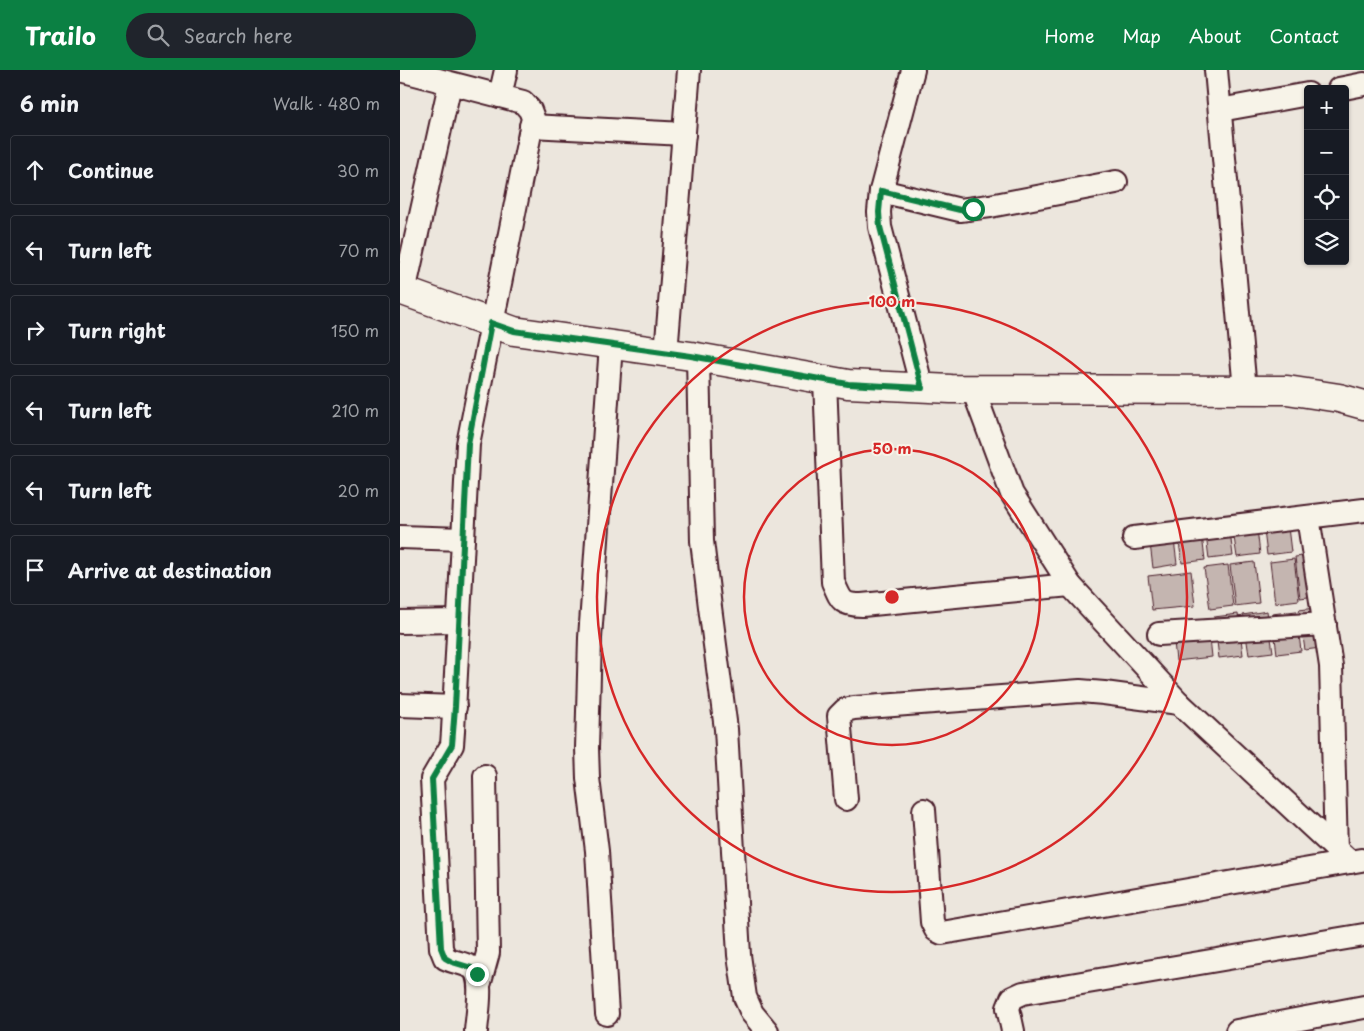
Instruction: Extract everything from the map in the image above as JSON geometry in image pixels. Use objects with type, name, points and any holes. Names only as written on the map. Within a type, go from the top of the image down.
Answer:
[{"type":"street","points":[[500,96],[506,70]]},
{"type":"street","points":[[666,353],[689,70]]},
{"type":"street","points":[[914,70],[881,191],[879,212],[880,227],[922,388]]},
{"type":"street","points":[[1216,70],[1245,390]]},
{"type":"street","points":[[414,72],[450,84],[523,102],[530,110],[533,118],[468,444],[452,745],[432,779],[441,948],[445,958],[472,968],[480,982]]},
{"type":"street","points":[[450,84],[402,291],[491,323],[514,331],[698,358],[848,384],[973,389],[1287,390],[1339,398],[1364,405]]},
{"type":"street","points":[[1349,87],[1364,84]]},
{"type":"street","points":[[1220,110],[1304,95]]},
{"type":"street","points":[[531,126],[684,134]]},
{"type":"street","points":[[881,191],[960,210],[1116,182]]},
{"type":"street","points":[[607,1014],[597,852],[588,778],[587,748],[590,638],[611,345]]},
{"type":"street","points":[[698,358],[702,541],[726,730],[739,955],[745,997],[752,1014],[767,1031]]},
{"type":"street","points":[[825,380],[833,582],[841,599],[850,605],[862,605],[1070,585]]},
{"type":"street","points":[[973,389],[1012,494],[1070,585],[1179,703],[1350,857]]},
{"type":"street","points":[[1134,538],[1364,510]]},
{"type":"street","points":[[1308,517],[1331,666],[1350,857]]},
{"type":"street","points":[[400,537],[463,539]]},
{"type":"street","points":[[400,622],[459,621]]},
{"type":"street","points":[[1159,634],[1324,624]]},
{"type":"street","points":[[846,799],[839,716],[845,710],[1080,692],[1104,693],[1179,703]]},
{"type":"street","points":[[400,705],[455,707]]},
{"type":"street","points":[[476,1031],[480,982],[488,953],[485,776]]},
{"type":"street","points":[[924,810],[932,922],[936,930],[942,933],[1350,857]]},
{"type":"street","points":[[1013,1031],[1008,1008],[1012,998],[1023,993],[1364,934]]},
{"type":"street","points":[[1237,1031],[1364,1007]]},
{"type":"building","points":[[1286,511],[1291,552],[1267,555],[1262,514]]},
{"type":"building","points":[[1255,513],[1260,554],[1237,557],[1231,517]]},
{"type":"building","points":[[1228,515],[1233,556],[1209,559],[1204,518]]},
{"type":"building","points":[[1200,519],[1205,560],[1182,563],[1176,522]]},
{"type":"building","points":[[1172,524],[1177,564],[1153,568],[1148,527]]},
{"type":"building","points":[[1319,554],[1324,595],[1300,598],[1295,557]]},
{"type":"building","points":[[1294,559],[1299,600],[1275,603],[1270,562]]},
{"type":"building","points":[[1254,562],[1259,603],[1235,606],[1230,565]]},
{"type":"building","points":[[1228,565],[1233,606],[1210,609],[1204,568]]},
{"type":"building","points":[[1191,571],[1195,606],[1152,610],[1148,576]]},
{"type":"building","points":[[1323,607],[1328,647],[1305,650],[1299,610]]},
{"type":"building","points":[[1267,611],[1273,652],[1249,655],[1243,615]]},
{"type":"building","points":[[1296,611],[1301,651],[1277,654],[1272,614]]},
{"type":"building","points":[[1238,614],[1243,655],[1219,658],[1214,617]]},
{"type":"building","points":[[1208,619],[1212,657],[1176,661],[1172,623]]},
{"type":"route","points":[[477,974],[472,968],[445,958],[441,948],[432,779],[452,745],[454,731],[468,444],[491,323],[514,331],[691,356],[848,384],[922,388],[880,227],[881,191],[960,210],[973,209]]}]
